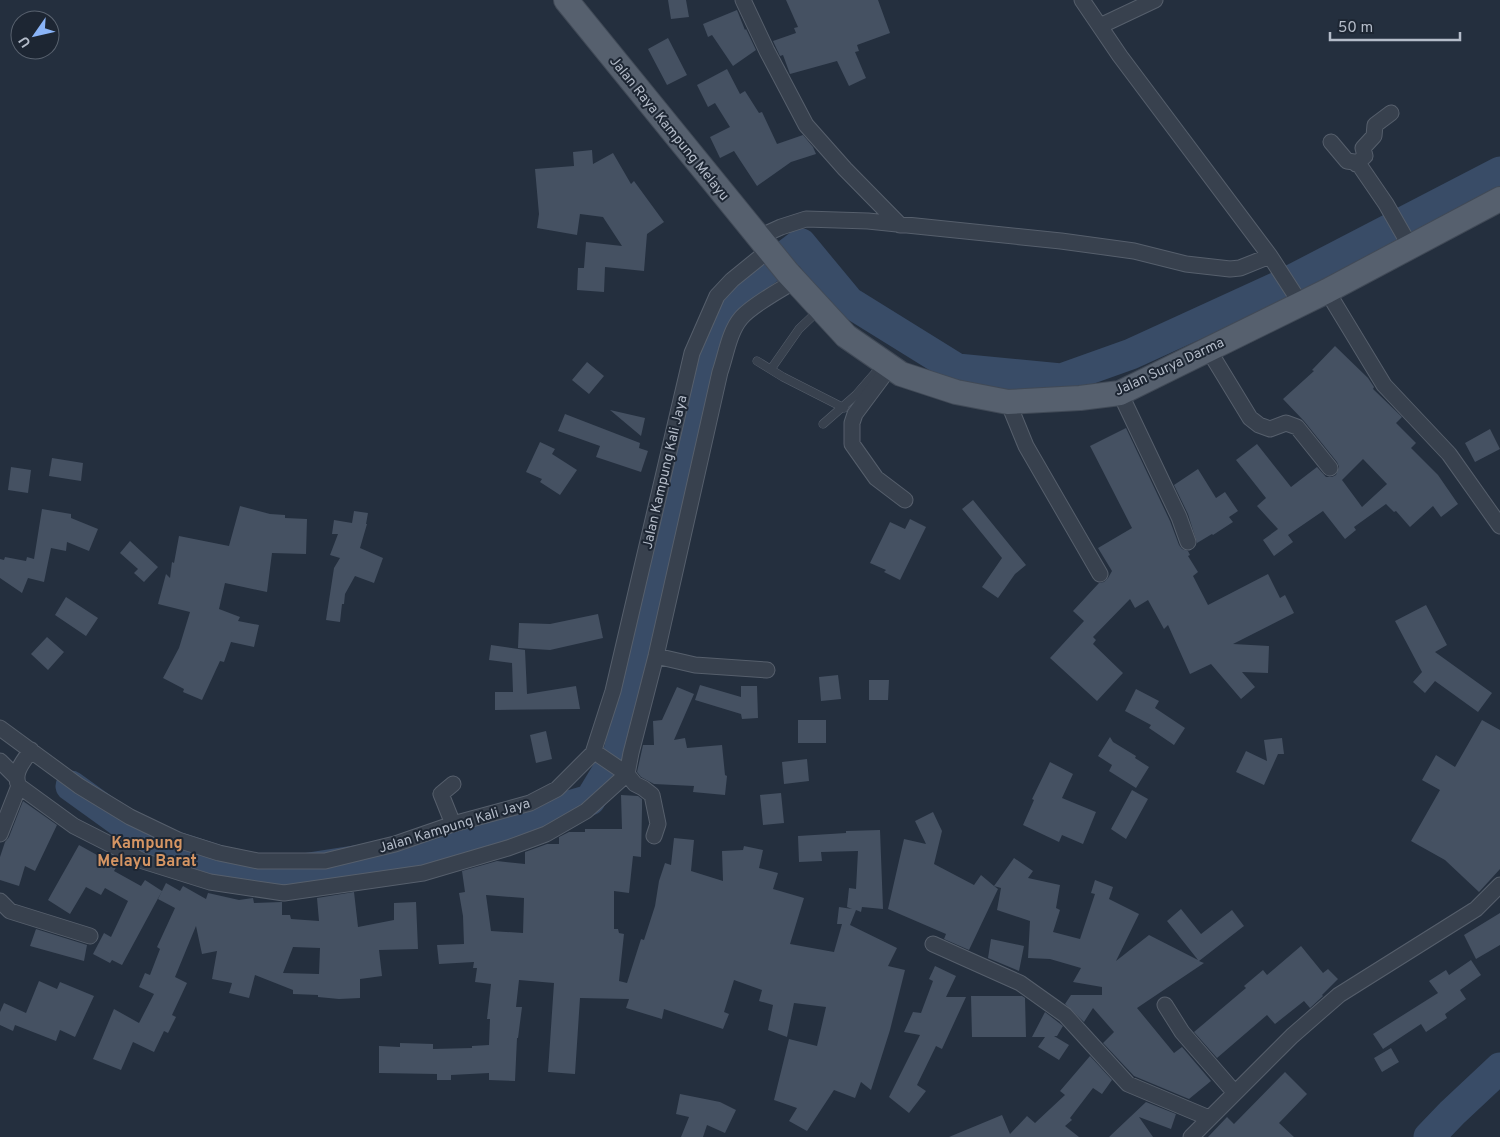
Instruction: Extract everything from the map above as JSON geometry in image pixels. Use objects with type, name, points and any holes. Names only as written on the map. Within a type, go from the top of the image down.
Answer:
[{"type":"main road","name":"Jalan Raya Kampung Melayu","points":[[566,0],[777,260]]},
{"type":"main road","name":"Jalan Surya Darma","points":[[777,260],[846,336],[901,374],[956,392],[1008,402],[1080,398],[1120,392],[1208,349],[1299,301],[1327,291],[1407,242],[1500,199]]},
{"type":"street","points":[[743,0],[767,51],[806,125],[845,169],[900,225]]},
{"type":"street","points":[[1082,0],[1217,188],[1270,256],[1299,301]]},
{"type":"street","points":[[1100,26],[1155,0]]},
{"type":"street","points":[[1356,164],[1365,156],[1363,148],[1374,136],[1375,125],[1391,114]]},
{"type":"street","points":[[1331,142],[1347,161],[1360,166],[1386,204],[1407,242]]},
{"type":"street","points":[[0,761],[17,778],[74,826],[143,861],[210,882],[284,893],[423,874],[546,834],[586,811],[622,771],[631,753],[656,656],[720,372],[732,335],[741,318],[764,300],[777,260],[781,227],[806,218],[868,221],[1134,251],[1186,264],[1230,269],[1240,268],[1270,256]]},
{"type":"street","name":"Jalan Kampung Kali Jaya","points":[[0,728],[30,752],[79,786],[138,821],[178,840],[219,853],[258,860],[325,861],[395,844],[452,824],[530,803],[557,789],[596,754],[692,353],[717,296],[732,280],[777,260]]},
{"type":"street","points":[[1327,291],[1384,385],[1450,454],[1500,526]]},
{"type":"street","points":[[1208,349],[1250,418],[1259,425],[1270,429],[1286,423],[1297,427],[1330,468]]},
{"type":"street","points":[[887,365],[855,414],[852,423],[852,444],[876,478],[905,500]]},
{"type":"street","points":[[1120,392],[1179,517],[1188,542]]},
{"type":"street","points":[[1008,402],[1026,446],[1100,574]]},
{"type":"street","points":[[656,656],[695,665],[766,670]]},
{"type":"street","points":[[0,834],[17,778],[30,752]]},
{"type":"street","points":[[596,754],[622,771],[635,784],[652,795],[658,824],[654,836]]},
{"type":"street","points":[[452,824],[441,794],[453,784]]},
{"type":"street","points":[[1191,1137],[1292,1036],[1339,995],[1476,909],[1500,886]]},
{"type":"street","points":[[0,900],[10,911],[90,936]]},
{"type":"street","points":[[933,944],[1020,983],[1065,1014],[1128,1084],[1210,1118]]},
{"type":"street","points":[[1165,1005],[1182,1032],[1235,1093]]},
{"type":"lane","points":[[771,370],[799,329],[820,308]]},
{"type":"lane","points":[[758,361],[771,370],[844,408]]},
{"type":"lane","points":[[823,424],[844,408],[887,365]]},
{"type":"building","points":[[668,0],[686,0],[689,17],[671,19]]},
{"type":"building","points":[[786,0],[878,0],[890,33],[857,45],[859,51],[855,52],[866,78],[849,86],[837,61],[790,74],[783,55],[780,56],[773,41],[796,33],[794,28],[798,27]]},
{"type":"building","points":[[737,10],[756,50],[733,66],[712,35],[708,37],[703,24]]},
{"type":"building","points":[[668,38],[687,75],[667,85],[648,49]]},
{"type":"building","points":[[727,69],[740,94],[745,91],[759,113],[762,112],[777,144],[803,135],[816,154],[791,162],[757,186],[734,151],[720,158],[710,137],[730,127],[715,103],[708,107],[697,85]]},
{"type":"building","points":[[592,150],[593,164],[613,153],[631,184],[634,181],[664,222],[647,234],[644,271],[605,267],[604,292],[577,290],[578,268],[584,268],[586,242],[622,246],[603,217],[580,214],[577,235],[537,228],[539,214],[535,169],[574,166],[573,152]]},
{"type":"building","points":[[1335,346],[1368,378],[1374,387],[1373,389],[1402,417],[1396,423],[1416,443],[1411,448],[1438,475],[1458,504],[1441,517],[1433,506],[1410,527],[1396,511],[1394,512],[1386,504],[1354,527],[1356,530],[1345,539],[1323,511],[1288,535],[1293,542],[1274,556],[1263,540],[1278,529],[1257,506],[1266,498],[1236,460],[1257,444],[1291,487],[1317,467],[1326,477],[1336,475],[1339,467],[1337,462],[1304,421],[1283,399],[1314,371],[1312,370]],"holes":[[[1363,459],[1387,484],[1362,507],[1342,480]]]},
{"type":"building","points":[[587,362],[604,376],[589,394],[572,380]]},
{"type":"building","points":[[610,410],[645,418],[641,436]]},
{"type":"building","points":[[565,414],[640,443],[639,448],[648,451],[641,472],[596,457],[600,446],[558,431]]},
{"type":"building","points":[[1126,428],[1170,521],[1179,545],[1182,549],[1188,551],[1190,555],[1188,556],[1198,572],[1193,576],[1208,605],[1268,574],[1280,598],[1285,595],[1294,613],[1233,644],[1269,646],[1268,673],[1242,672],[1255,687],[1241,699],[1211,664],[1190,674],[1168,625],[1164,629],[1148,600],[1135,608],[1130,599],[1093,637],[1096,640],[1093,644],[1123,673],[1097,701],[1050,658],[1084,621],[1073,611],[1099,583],[1104,582],[1108,578],[1112,571],[1098,548],[1132,528],[1090,446]]},
{"type":"building","points":[[1490,429],[1500,449],[1475,462],[1465,443]]},
{"type":"building","points":[[540,442],[555,449],[552,454],[577,470],[560,495],[540,482],[542,479],[526,472]]},
{"type":"building","points":[[52,458],[83,463],[81,481],[49,476]]},
{"type":"building","points":[[11,467],[31,470],[28,493],[8,490]]},
{"type":"building","points":[[1198,469],[1216,498],[1225,492],[1238,511],[1229,517],[1233,522],[1197,543],[1188,514],[1174,485]]},
{"type":"building","points":[[973,500],[1026,565],[1015,574],[998,598],[982,587],[1002,558],[962,509]]},
{"type":"building","points":[[240,506],[270,514],[285,515],[285,518],[307,519],[306,554],[272,553],[267,592],[225,583],[219,609],[240,617],[238,621],[259,625],[254,647],[231,642],[224,662],[220,661],[202,700],[183,692],[184,689],[163,678],[179,648],[190,612],[158,604],[166,574],[170,578],[179,536],[229,546]]},
{"type":"building","points":[[42,509],[71,514],[71,518],[98,529],[89,551],[67,542],[66,551],[51,548],[44,582],[28,578],[22,593],[0,578],[0,559],[4,560],[5,557],[26,561],[27,557],[34,559]]},
{"type":"building","points":[[354,511],[368,513],[360,548],[383,558],[374,583],[355,576],[345,594],[340,622],[326,620],[334,568],[340,558],[330,555],[338,534],[332,534],[334,520],[352,523]]},
{"type":"building","points":[[910,519],[926,527],[900,580],[884,572],[886,570],[870,563],[890,522],[905,529]]},
{"type":"building","points":[[130,541],[158,567],[144,582],[134,573],[138,569],[120,553]]},
{"type":"building","points":[[66,597],[98,618],[86,636],[55,615]]},
{"type":"building","points":[[1426,605],[1447,645],[1435,652],[1492,693],[1478,712],[1435,681],[1425,693],[1413,682],[1422,672],[1395,621]]},
{"type":"building","points":[[598,614],[603,638],[550,650],[518,648],[519,623],[550,624]]},
{"type":"building","points":[[47,637],[64,652],[48,670],[31,654]]},
{"type":"building","points":[[491,645],[525,650],[527,694],[576,686],[580,709],[495,710],[495,692],[513,692],[512,663],[489,660]]},
{"type":"building","points":[[838,675],[841,699],[821,701],[819,677]]},
{"type":"building","points":[[869,680],[889,680],[888,700],[869,700]]},
{"type":"building","points":[[700,685],[741,697],[741,686],[757,686],[758,718],[742,719],[741,714],[695,700]]},
{"type":"building","points":[[677,687],[694,694],[674,740],[685,738],[687,748],[722,745],[725,775],[727,776],[725,795],[693,792],[694,786],[654,784],[641,777],[637,772],[643,745],[654,745],[653,721],[662,720]]},
{"type":"building","points":[[1136,689],[1159,701],[1155,708],[1185,728],[1174,745],[1149,728],[1151,725],[1125,711]]},
{"type":"building","points":[[798,720],[826,720],[826,743],[798,743]]},
{"type":"building","points":[[1482,720],[1500,730],[1500,869],[1479,892],[1445,860],[1411,841],[1440,790],[1422,780],[1436,755],[1455,767]]},
{"type":"building","points":[[546,731],[552,759],[536,763],[530,735]]},
{"type":"building","points":[[1110,737],[1113,742],[1136,756],[1135,758],[1149,767],[1136,788],[1109,771],[1112,765],[1098,756]]},
{"type":"building","points":[[1282,738],[1284,754],[1278,754],[1264,785],[1236,772],[1246,751],[1267,761],[1264,740]]},
{"type":"building","points":[[807,759],[809,781],[784,784],[782,762]]},
{"type":"building","points":[[1050,762],[1073,774],[1062,798],[1096,812],[1083,844],[1062,835],[1059,842],[1023,825],[1034,800],[1032,799]]},
{"type":"building","points":[[1132,790],[1148,799],[1126,839],[1111,829]]},
{"type":"building","points":[[781,793],[784,823],[763,825],[760,795]]},
{"type":"building","points":[[621,795],[638,796],[642,799],[641,857],[633,856],[629,893],[614,891],[614,929],[618,929],[619,933],[624,934],[619,981],[627,983],[641,939],[644,940],[655,906],[659,881],[665,863],[671,865],[674,838],[694,840],[691,871],[723,881],[722,851],[743,850],[744,846],[763,850],[759,868],[778,873],[773,889],[804,898],[790,944],[834,952],[842,924],[837,924],[839,907],[852,909],[847,907],[849,888],[856,889],[858,851],[821,852],[822,861],[799,862],[798,836],[880,830],[883,909],[862,907],[861,912],[856,910],[850,925],[897,948],[888,966],[905,970],[890,1030],[871,1090],[861,1082],[855,1098],[834,1090],[807,1131],[789,1121],[797,1108],[774,1100],[789,1039],[817,1046],[826,1007],[794,1003],[787,1037],[768,1030],[773,1005],[759,1001],[762,990],[734,980],[724,1012],[729,1014],[723,1029],[664,1009],[662,1019],[626,1008],[629,999],[580,998],[575,1074],[548,1072],[554,983],[519,980],[516,1007],[522,1007],[517,1038],[515,1081],[489,1080],[489,1073],[451,1075],[451,1080],[437,1080],[437,1074],[379,1073],[379,1046],[400,1047],[400,1043],[433,1044],[433,1049],[472,1048],[472,1046],[489,1045],[490,1019],[487,1019],[491,984],[475,982],[477,968],[473,968],[474,962],[439,964],[437,945],[464,944],[463,916],[459,893],[465,892],[462,871],[497,861],[525,864],[525,852],[547,844],[559,844],[559,837],[569,832],[585,832],[585,829],[622,829]],"holes":[[[486,895],[524,898],[523,933],[491,931]]]},
{"type":"building","points":[[23,801],[57,825],[35,871],[25,866],[19,886],[0,880],[0,857]]},
{"type":"building","points":[[933,812],[942,831],[934,864],[974,885],[981,875],[998,889],[969,950],[944,939],[946,934],[888,909],[904,839],[926,844],[915,821]]},
{"type":"building","points":[[79,845],[97,855],[99,853],[118,864],[114,871],[141,886],[145,880],[162,891],[122,965],[112,960],[110,963],[93,954],[104,933],[111,937],[128,901],[105,888],[101,895],[86,887],[70,914],[48,900]]},
{"type":"building","points":[[1014,858],[1033,871],[1028,878],[1060,885],[1056,908],[1060,910],[1053,932],[1080,939],[1095,894],[1091,893],[1095,880],[1113,887],[1109,899],[1139,914],[1116,961],[1149,935],[1198,960],[1167,921],[1181,909],[1201,934],[1232,910],[1244,926],[1199,961],[1204,963],[1137,1008],[1174,1053],[1182,1047],[1211,1081],[1189,1099],[1134,1076],[1103,1043],[1114,1032],[1093,1008],[1084,1022],[1065,1004],[1071,995],[1102,995],[1102,987],[1073,982],[1081,968],[1050,959],[1028,958],[1030,921],[997,910],[1001,888],[994,886]]},
{"type":"building","points":[[166,883],[180,891],[183,886],[206,899],[208,893],[239,900],[253,898],[254,903],[282,902],[282,915],[290,915],[291,919],[319,921],[317,898],[354,892],[358,927],[394,920],[394,903],[416,902],[418,949],[379,950],[382,976],[360,979],[360,998],[339,999],[318,997],[318,995],[293,994],[293,990],[255,975],[249,998],[229,993],[232,983],[212,979],[217,951],[202,954],[196,926],[175,977],[187,983],[172,1015],[176,1017],[168,1033],[164,1031],[154,1052],[133,1042],[121,1070],[93,1059],[114,1009],[139,1023],[154,994],[139,987],[145,973],[150,975],[160,949],[157,947],[175,908],[158,899]],"holes":[[[293,947],[320,948],[319,974],[283,973]]]},
{"type":"building","points":[[1500,913],[1500,945],[1476,959],[1464,935]]},
{"type":"building","points":[[36,929],[87,945],[84,961],[30,946]]},
{"type":"building","points":[[991,939],[1024,946],[1019,971],[988,958]]},
{"type":"building","points":[[1301,946],[1323,973],[1328,969],[1338,979],[1310,1008],[1304,1001],[1275,1024],[1267,1015],[1217,1058],[1194,1032],[1246,988],[1244,986],[1263,970],[1267,975]]},
{"type":"building","points":[[1471,960],[1481,975],[1460,990],[1466,999],[1445,1014],[1447,1018],[1426,1032],[1421,1024],[1383,1049],[1373,1034],[1438,993],[1429,981],[1446,970],[1449,975]]},
{"type":"building","points":[[935,966],[956,976],[946,997],[966,997],[942,1049],[936,1046],[917,1085],[926,1091],[909,1113],[889,1097],[920,1035],[904,1032],[913,1012],[921,1013],[933,981],[929,979]]},
{"type":"building","points":[[39,981],[57,989],[60,982],[94,996],[75,1037],[60,1030],[56,1041],[15,1025],[13,1031],[0,1025],[0,1012],[4,1003],[26,1013]]},
{"type":"building","points":[[971,996],[1022,996],[1025,998],[1026,1037],[972,1037]]},
{"type":"building","points":[[1045,1012],[1063,1026],[1057,1036],[1054,1036],[1069,1045],[1059,1060],[1038,1047],[1045,1037],[1032,1037]]},
{"type":"building","points":[[1391,1048],[1399,1062],[1382,1072],[1374,1058]]},
{"type":"building","points":[[1090,1056],[1112,1080],[1102,1094],[1093,1088],[1070,1118],[1072,1120],[1065,1126],[1079,1137],[949,1137],[1002,1115],[1010,1134],[1027,1116],[1035,1123],[1065,1095],[1060,1091]]},
{"type":"building","points":[[1285,1072],[1307,1094],[1279,1123],[1294,1137],[1208,1137],[1227,1117],[1234,1124]]},
{"type":"building","points":[[680,1094],[720,1102],[736,1110],[725,1133],[707,1125],[703,1137],[681,1137],[689,1117],[676,1114]]},
{"type":"building","points":[[1146,1102],[1176,1114],[1171,1129],[1139,1117],[1153,1137],[1109,1137]]},
{"type":"waterway","points":[[71,786],[139,835],[264,875],[412,852],[590,800],[619,752],[669,520],[700,361],[741,289],[801,244],[849,302],[957,369],[1061,379],[1131,354],[1284,284],[1500,172]]},
{"type":"waterway","points":[[1429,1137],[1500,1068]]},
{"type":"district","name":"Kampung Melayu Barat","points":[[147,851]]}]
